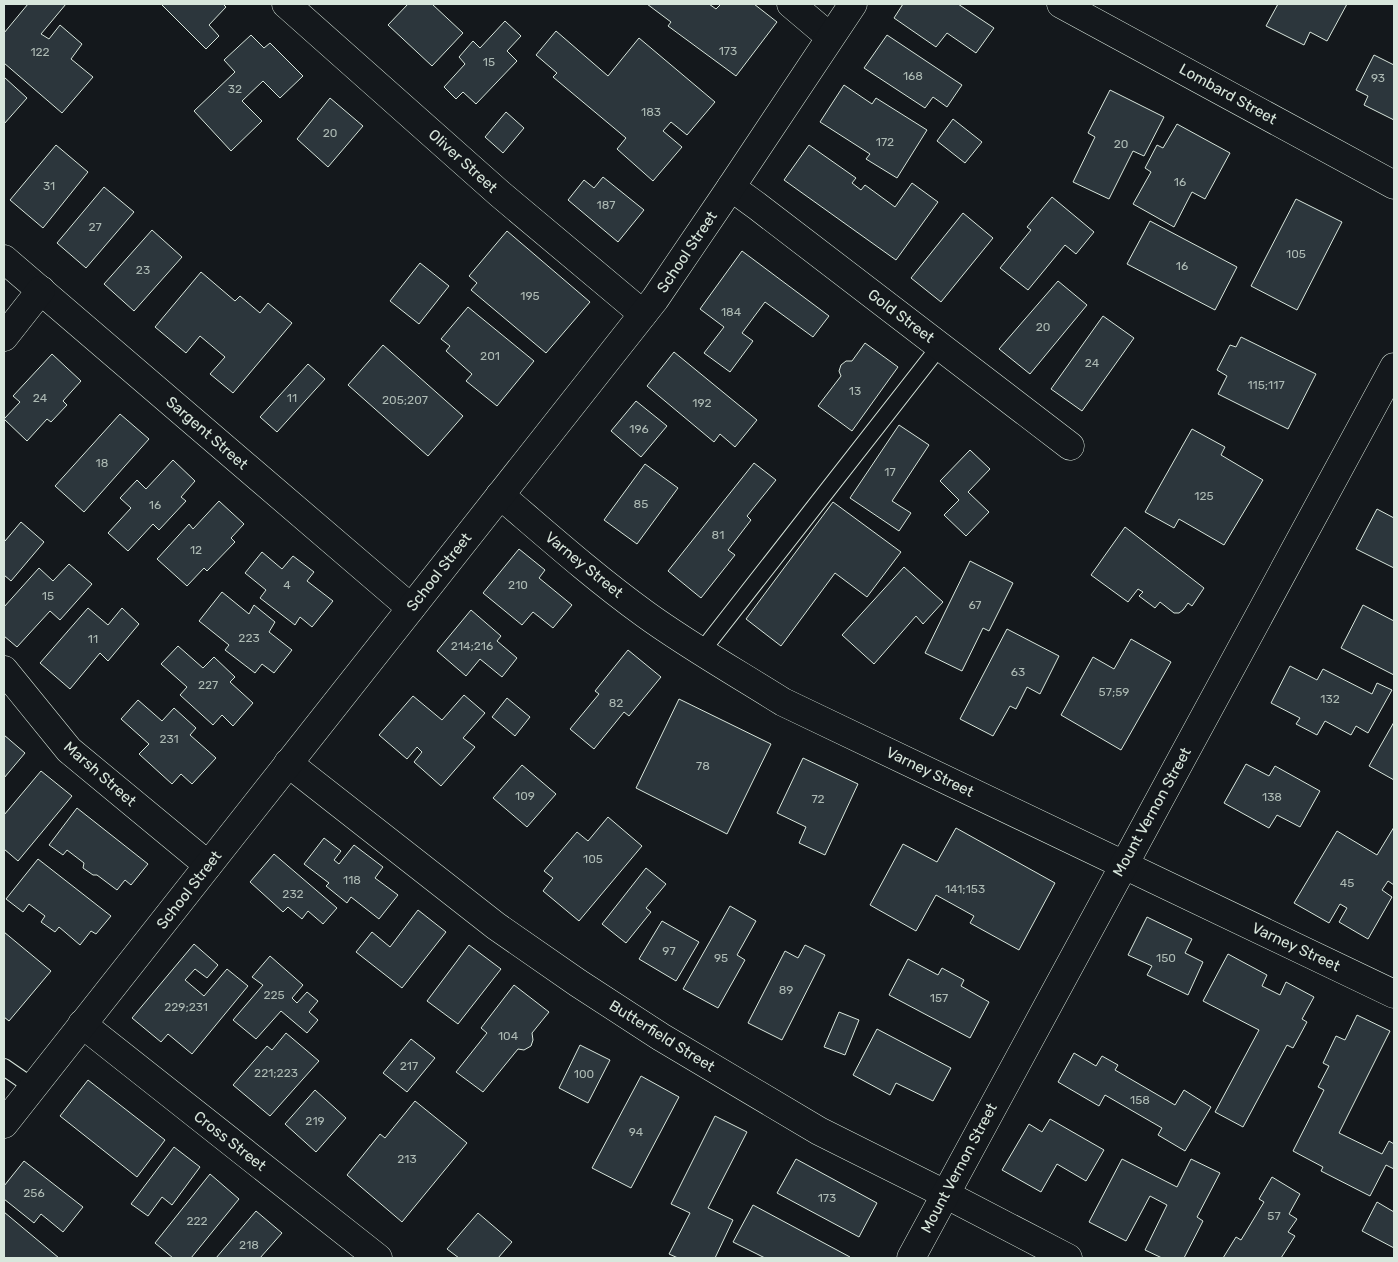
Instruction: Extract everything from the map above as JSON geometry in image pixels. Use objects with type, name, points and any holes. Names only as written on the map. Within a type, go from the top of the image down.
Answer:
[{"type":"street","name":"Oliver Street","points":[[286,4],[500,194],[643,314]]},
{"type":"street","points":[[790,4],[830,38]]},
{"type":"street","name":"School Street","points":[[4,1124],[655,299],[853,4]]},
{"type":"street","name":"Lombard Street","points":[[1062,4],[1394,185]]},
{"type":"street","name":"Gold Street","points":[[731,187],[1070,446]]},
{"type":"street","name":"Sargent Street","points":[[4,259],[411,608]]},
{"type":"street","points":[[4,337],[41,290]]},
{"type":"street","name":"Mount Vernon Street","points":[[911,1258],[1394,367]]},
{"type":"street","name":"Varney Street","points":[[500,495],[589,572],[645,614],[701,652],[784,702],[1394,994]]},
{"type":"street","name":"Marsh Street","points":[[4,670],[69,750],[208,865]]},
{"type":"street","name":"Butterfield Street","points":[[288,763],[496,926],[578,983],[669,1042],[819,1131],[1068,1258]]},
{"type":"street","name":"Cross Street","points":[[82,1024],[378,1258]]},
{"type":"lane","points":[[701,652],[940,346]]},
{"type":"lane","points":[[4,1067],[32,1087]]},
{"type":"building","points":[[28,4],[66,4],[41,34],[49,39],[60,25],[82,44],[71,59],[93,77],[62,113],[4,63],[4,33]]},
{"type":"building","points":[[161,4],[223,4],[226,7],[209,25],[219,36],[206,49]]},
{"type":"building","points":[[408,4],[432,4],[463,33],[432,66],[388,25]]},
{"type":"building","points":[[647,4],[709,4],[716,9],[721,4],[754,4],[777,22],[736,76],[668,26],[671,22]]},
{"type":"building","points":[[903,4],[958,4],[994,28],[976,53],[947,33],[936,47],[894,18]]},
{"type":"building","points":[[1278,4],[1347,4],[1327,41],[1310,32],[1304,45],[1266,26]]},
{"type":"building","points":[[505,21],[521,36],[507,51],[517,61],[476,104],[463,92],[456,99],[444,87],[465,64],[459,57],[473,41],[480,48]]},
{"type":"building","points":[[556,31],[608,76],[639,38],[715,102],[687,135],[671,122],[663,131],[682,147],[653,181],[617,149],[626,138],[553,77],[557,73],[536,55]]},
{"type":"building","points":[[251,35],[264,48],[270,43],[303,76],[280,98],[263,81],[242,101],[262,121],[231,151],[194,111],[235,72],[224,60]]},
{"type":"building","points":[[887,35],[962,85],[947,107],[933,97],[925,108],[864,68]]},
{"type":"building","points":[[1374,55],[1394,65],[1394,120],[1364,105],[1368,96],[1356,90]]},
{"type":"building","points":[[4,77],[27,98],[4,124]]},
{"type":"building","points":[[844,85],[872,104],[876,98],[927,130],[897,178],[866,159],[870,154],[820,122]]},
{"type":"building","points":[[1110,90],[1164,117],[1144,156],[1133,151],[1109,199],[1073,182],[1095,137],[1088,133]]},
{"type":"building","points":[[330,98],[363,126],[328,167],[297,139]]},
{"type":"building","points":[[506,112],[524,128],[503,153],[485,137]]},
{"type":"building","points":[[953,119],[982,142],[965,163],[937,141]]},
{"type":"building","points":[[1177,124],[1230,153],[1205,199],[1192,192],[1174,227],[1133,204],[1151,172],[1145,168],[1157,145],[1163,148]]},
{"type":"building","points":[[56,145],[88,172],[43,228],[10,200]]},
{"type":"building","points":[[809,145],[856,178],[852,183],[861,190],[865,185],[895,207],[912,183],[938,202],[896,260],[784,180]]},
{"type":"building","points":[[603,177],[644,210],[618,242],[568,200],[584,180],[594,188]]},
{"type":"building","points":[[104,187],[134,212],[86,268],[57,243]]},
{"type":"building","points":[[1052,197],[1094,232],[1076,254],[1065,245],[1028,290],[1000,268],[1031,230],[1027,227]]},
{"type":"building","points":[[1296,199],[1342,222],[1297,310],[1251,286]]},
{"type":"building","points":[[963,213],[993,238],[941,302],[911,278]]},
{"type":"building","points":[[1150,221],[1237,267],[1215,310],[1127,264]]},
{"type":"building","points":[[152,230],[182,257],[134,311],[104,284]]},
{"type":"building","points":[[507,231],[590,302],[546,353],[471,290],[477,283],[469,276]]},
{"type":"building","points":[[742,251],[829,316],[813,337],[765,302],[742,333],[753,341],[730,372],[704,353],[724,327],[700,309]]},
{"type":"building","points":[[420,263],[449,286],[419,324],[390,301]]},
{"type":"building","points":[[201,272],[235,301],[240,296],[260,313],[268,303],[292,323],[233,393],[210,374],[225,357],[200,336],[186,353],[155,327]]},
{"type":"building","points":[[1058,281],[1087,305],[1030,374],[999,349]]},
{"type":"building","points":[[468,307],[534,361],[497,406],[466,381],[472,374],[446,351],[450,346],[441,339]]},
{"type":"building","points":[[1103,316],[1134,338],[1082,411],[1051,389]]},
{"type":"building","points":[[1241,337],[1316,374],[1288,429],[1218,394],[1227,376],[1217,370],[1230,345],[1236,347]]},
{"type":"building","points":[[865,343],[898,367],[852,431],[818,406],[841,376],[839,371],[841,365],[846,361],[852,361]]},
{"type":"building","points":[[383,345],[463,416],[428,456],[348,385]]},
{"type":"building","points":[[674,352],[757,420],[735,447],[720,434],[714,442],[647,386]]},
{"type":"building","points":[[52,354],[81,381],[63,401],[67,405],[51,422],[47,419],[27,441],[4,419],[20,402],[13,396]]},
{"type":"building","points":[[308,364],[325,379],[277,432],[260,417]]},
{"type":"building","points":[[636,401],[667,426],[641,457],[611,431]]},
{"type":"building","points":[[120,414],[149,439],[84,512],[55,486]]},
{"type":"building","points":[[899,425],[929,445],[892,501],[911,513],[899,531],[850,498]]},
{"type":"building","points":[[1192,429],[1225,447],[1221,455],[1263,480],[1224,545],[1179,519],[1174,528],[1145,512]]},
{"type":"building","points":[[970,450],[990,469],[968,492],[989,512],[966,536],[944,515],[959,500],[940,481]]},
{"type":"building","points":[[173,460],[195,481],[181,497],[186,501],[159,530],[153,524],[128,551],[108,533],[131,508],[120,498],[137,480],[146,489]]},
{"type":"building","points":[[754,463],[776,480],[747,516],[751,520],[728,550],[735,555],[701,598],[668,571]]},
{"type":"building","points":[[645,464],[678,488],[637,544],[604,520]]},
{"type":"building","points":[[219,501],[244,524],[231,538],[235,542],[207,571],[204,568],[187,586],[157,559],[189,524],[193,529]]},
{"type":"building","points":[[833,502],[901,552],[867,597],[835,573],[781,646],[746,619]]},
{"type":"building","points":[[1377,509],[1394,518],[1394,568],[1356,549]]},
{"type":"building","points":[[21,522],[44,542],[11,581],[4,575],[4,541]]},
{"type":"building","points":[[1125,527],[1204,588],[1192,606],[1188,603],[1179,613],[1174,613],[1160,602],[1155,608],[1139,596],[1143,592],[1138,589],[1128,602],[1091,575]]},
{"type":"building","points":[[519,549],[545,570],[539,578],[572,605],[553,628],[533,612],[522,625],[483,593]]},
{"type":"building","points":[[262,552],[282,569],[293,556],[314,572],[307,581],[333,601],[312,627],[300,617],[295,625],[260,598],[266,590],[245,573]]},
{"type":"building","points":[[970,561],[1013,583],[989,631],[983,628],[962,671],[925,653]]},
{"type":"building","points":[[69,564],[92,584],[60,620],[50,611],[17,647],[4,636],[4,607],[39,568],[53,581]]},
{"type":"building","points":[[904,567],[943,602],[923,624],[916,616],[874,664],[842,635]]},
{"type":"building","points":[[222,592],[249,614],[254,605],[275,622],[269,632],[292,650],[274,673],[262,664],[255,673],[225,650],[229,645],[199,621]]},
{"type":"building","points":[[1363,605],[1394,621],[1394,675],[1341,648]]},
{"type":"building","points":[[88,608],[108,625],[122,608],[139,624],[108,661],[100,653],[70,689],[40,663]]},
{"type":"building","points":[[471,610],[501,636],[497,641],[517,658],[502,677],[480,659],[466,676],[437,651]]},
{"type":"building","points":[[1007,629],[1059,656],[1040,694],[1027,687],[1016,709],[1010,706],[993,736],[960,719]]},
{"type":"building","points":[[1131,639],[1171,662],[1121,750],[1061,715],[1093,657],[1114,669]]},
{"type":"building","points":[[178,646],[203,668],[214,657],[235,677],[230,682],[253,703],[233,726],[222,715],[213,725],[180,695],[187,687],[161,664]]},
{"type":"building","points":[[628,650],[661,677],[629,716],[624,712],[594,749],[570,729],[599,694],[595,691]]},
{"type":"building","points":[[1290,666],[1317,680],[1323,669],[1372,694],[1377,683],[1392,690],[1368,733],[1356,726],[1351,735],[1325,721],[1317,735],[1296,724],[1300,718],[1271,703]]},
{"type":"building","points":[[464,695],[485,713],[463,738],[475,747],[441,786],[414,762],[422,752],[417,747],[407,759],[379,735],[413,696],[442,720]]},
{"type":"building","points":[[507,698],[530,717],[515,736],[492,717]]},
{"type":"building","points":[[679,699],[771,744],[727,834],[636,788]]},
{"type":"building","points":[[138,700],[162,721],[174,708],[196,728],[190,735],[216,758],[192,784],[181,774],[172,784],[139,754],[149,744],[121,719]]},
{"type":"building","points":[[1394,722],[1394,780],[1369,766]]},
{"type":"building","points":[[4,735],[25,753],[4,778]]},
{"type":"building","points":[[803,758],[858,784],[825,855],[799,843],[806,827],[777,813]]},
{"type":"building","points":[[1246,764],[1269,776],[1275,766],[1320,791],[1300,827],[1277,815],[1269,828],[1224,803]]},
{"type":"building","points":[[522,765],[556,794],[527,827],[493,798]]},
{"type":"building","points":[[41,771],[72,796],[18,861],[4,849],[4,815]]},
{"type":"building","points":[[77,808],[148,864],[131,885],[125,880],[117,890],[97,875],[93,875],[83,868],[84,863],[67,850],[63,855],[49,845]]},
{"type":"building","points":[[608,817],[642,846],[579,921],[543,891],[553,878],[544,871],[577,832],[588,841]]},
{"type":"building","points":[[1394,827],[1394,885],[1388,881],[1382,890],[1392,897],[1368,939],[1339,922],[1347,908],[1340,904],[1329,923],[1294,903],[1337,831],[1377,855]]},
{"type":"building","points":[[956,828],[1055,883],[1019,950],[970,923],[974,916],[936,895],[916,931],[870,905],[903,844],[937,862]]},
{"type":"building","points":[[324,838],[341,851],[334,860],[339,864],[354,845],[383,867],[375,878],[398,895],[379,919],[351,897],[347,903],[326,886],[329,883],[304,864]]},
{"type":"building","points":[[274,854],[337,908],[323,924],[308,911],[302,919],[288,907],[283,912],[250,882]]},
{"type":"building","points":[[38,859],[111,916],[96,934],[91,931],[80,945],[59,927],[55,932],[41,922],[45,916],[29,904],[23,912],[6,899]]},
{"type":"building","points":[[646,868],[666,884],[646,908],[651,912],[626,943],[602,924]]},
{"type":"building","points":[[730,906],[756,921],[737,955],[745,960],[718,1008],[683,989]]},
{"type":"building","points":[[418,910],[446,932],[402,988],[356,952],[372,932],[390,947]]},
{"type":"building","points":[[1147,917],[1192,939],[1185,953],[1203,962],[1188,995],[1147,975],[1152,966],[1128,955]]},
{"type":"building","points":[[662,921],[699,942],[676,981],[639,959]]},
{"type":"building","points":[[4,932],[51,971],[9,1021],[4,1017]]},
{"type":"building","points":[[194,944],[218,965],[207,978],[195,969],[185,980],[204,996],[227,969],[248,986],[192,1054],[168,1034],[161,1042],[132,1018]]},
{"type":"building","points":[[469,945],[501,969],[458,1024],[427,1001]]},
{"type":"building","points":[[805,945],[825,955],[782,1040],[748,1023],[785,951],[798,958]]},
{"type":"building","points":[[1228,954],[1267,975],[1262,986],[1280,995],[1286,982],[1314,997],[1302,1019],[1307,1022],[1293,1048],[1287,1045],[1243,1127],[1215,1112],[1259,1030],[1203,1001]]},
{"type":"building","points":[[270,956],[303,985],[292,998],[297,1003],[307,992],[318,1001],[309,1012],[318,1020],[307,1033],[281,1011],[256,1039],[233,1020],[263,985],[252,977]]},
{"type":"building","points":[[908,959],[938,975],[942,968],[964,980],[961,986],[989,1002],[970,1038],[889,995]]},
{"type":"building","points":[[514,985],[549,1012],[532,1033],[533,1040],[531,1046],[524,1050],[518,1049],[483,1092],[456,1072],[487,1033],[481,1028]]},
{"type":"building","points":[[839,1012],[859,1020],[845,1055],[824,1047]]},
{"type":"building","points":[[1357,1015],[1390,1031],[1339,1133],[1382,1154],[1389,1141],[1394,1144],[1394,1169],[1386,1165],[1370,1196],[1321,1171],[1323,1167],[1293,1151],[1324,1090],[1318,1087],[1329,1066],[1323,1063],[1336,1036],[1345,1040]]},
{"type":"building","points":[[877,1029],[951,1068],[933,1101],[896,1083],[890,1095],[853,1075]]},
{"type":"building","points":[[286,1033],[319,1061],[270,1116],[233,1085],[267,1046],[272,1050]]},
{"type":"building","points":[[411,1039],[435,1058],[407,1092],[383,1073]]},
{"type":"building","points":[[580,1045],[610,1060],[588,1103],[559,1088]]},
{"type":"building","points":[[1074,1053],[1096,1066],[1102,1056],[1118,1065],[1115,1070],[1175,1105],[1184,1090],[1211,1107],[1185,1151],[1158,1135],[1162,1128],[1105,1095],[1099,1106],[1058,1082]]},
{"type":"building","points":[[641,1076],[679,1097],[631,1188],[592,1168]]},
{"type":"building","points":[[88,1080],[165,1140],[137,1177],[60,1116]]},
{"type":"building","points":[[315,1090],[346,1118],[316,1152],[285,1124]]},
{"type":"building","points":[[415,1101],[467,1143],[402,1222],[347,1175],[380,1134],[385,1138]]},
{"type":"building","points":[[715,1116],[747,1132],[708,1208],[733,1220],[715,1258],[678,1258],[669,1254],[690,1213],[671,1204]]},
{"type":"building","points":[[1050,1119],[1104,1150],[1086,1181],[1057,1164],[1041,1192],[1002,1170],[1029,1124],[1042,1132]]},
{"type":"building","points":[[174,1147],[200,1167],[172,1205],[162,1197],[148,1216],[131,1204]]},
{"type":"building","points":[[796,1159],[877,1203],[859,1237],[777,1193]]},
{"type":"building","points":[[1122,1159],[1177,1187],[1191,1159],[1220,1173],[1197,1217],[1203,1221],[1184,1258],[1162,1258],[1145,1250],[1167,1205],[1150,1196],[1126,1241],[1089,1222]]},
{"type":"building","points":[[24,1161],[83,1207],[63,1232],[41,1214],[34,1223],[4,1199],[4,1186]]},
{"type":"building","points":[[210,1174],[239,1199],[191,1258],[173,1258],[155,1243]]},
{"type":"building","points":[[1272,1177],[1300,1194],[1289,1214],[1297,1219],[1288,1232],[1295,1236],[1281,1258],[1223,1258],[1236,1237],[1241,1240],[1264,1202],[1259,1199]]},
{"type":"building","points":[[1377,1202],[1394,1212],[1394,1248],[1362,1231]]},
{"type":"building","points":[[753,1205],[850,1258],[765,1258],[733,1242]]},
{"type":"building","points":[[256,1211],[282,1233],[260,1258],[216,1258]]},
{"type":"building","points":[[4,1212],[59,1258],[4,1258]]},
{"type":"building","points":[[478,1213],[512,1242],[498,1258],[459,1258],[447,1249]]}]
